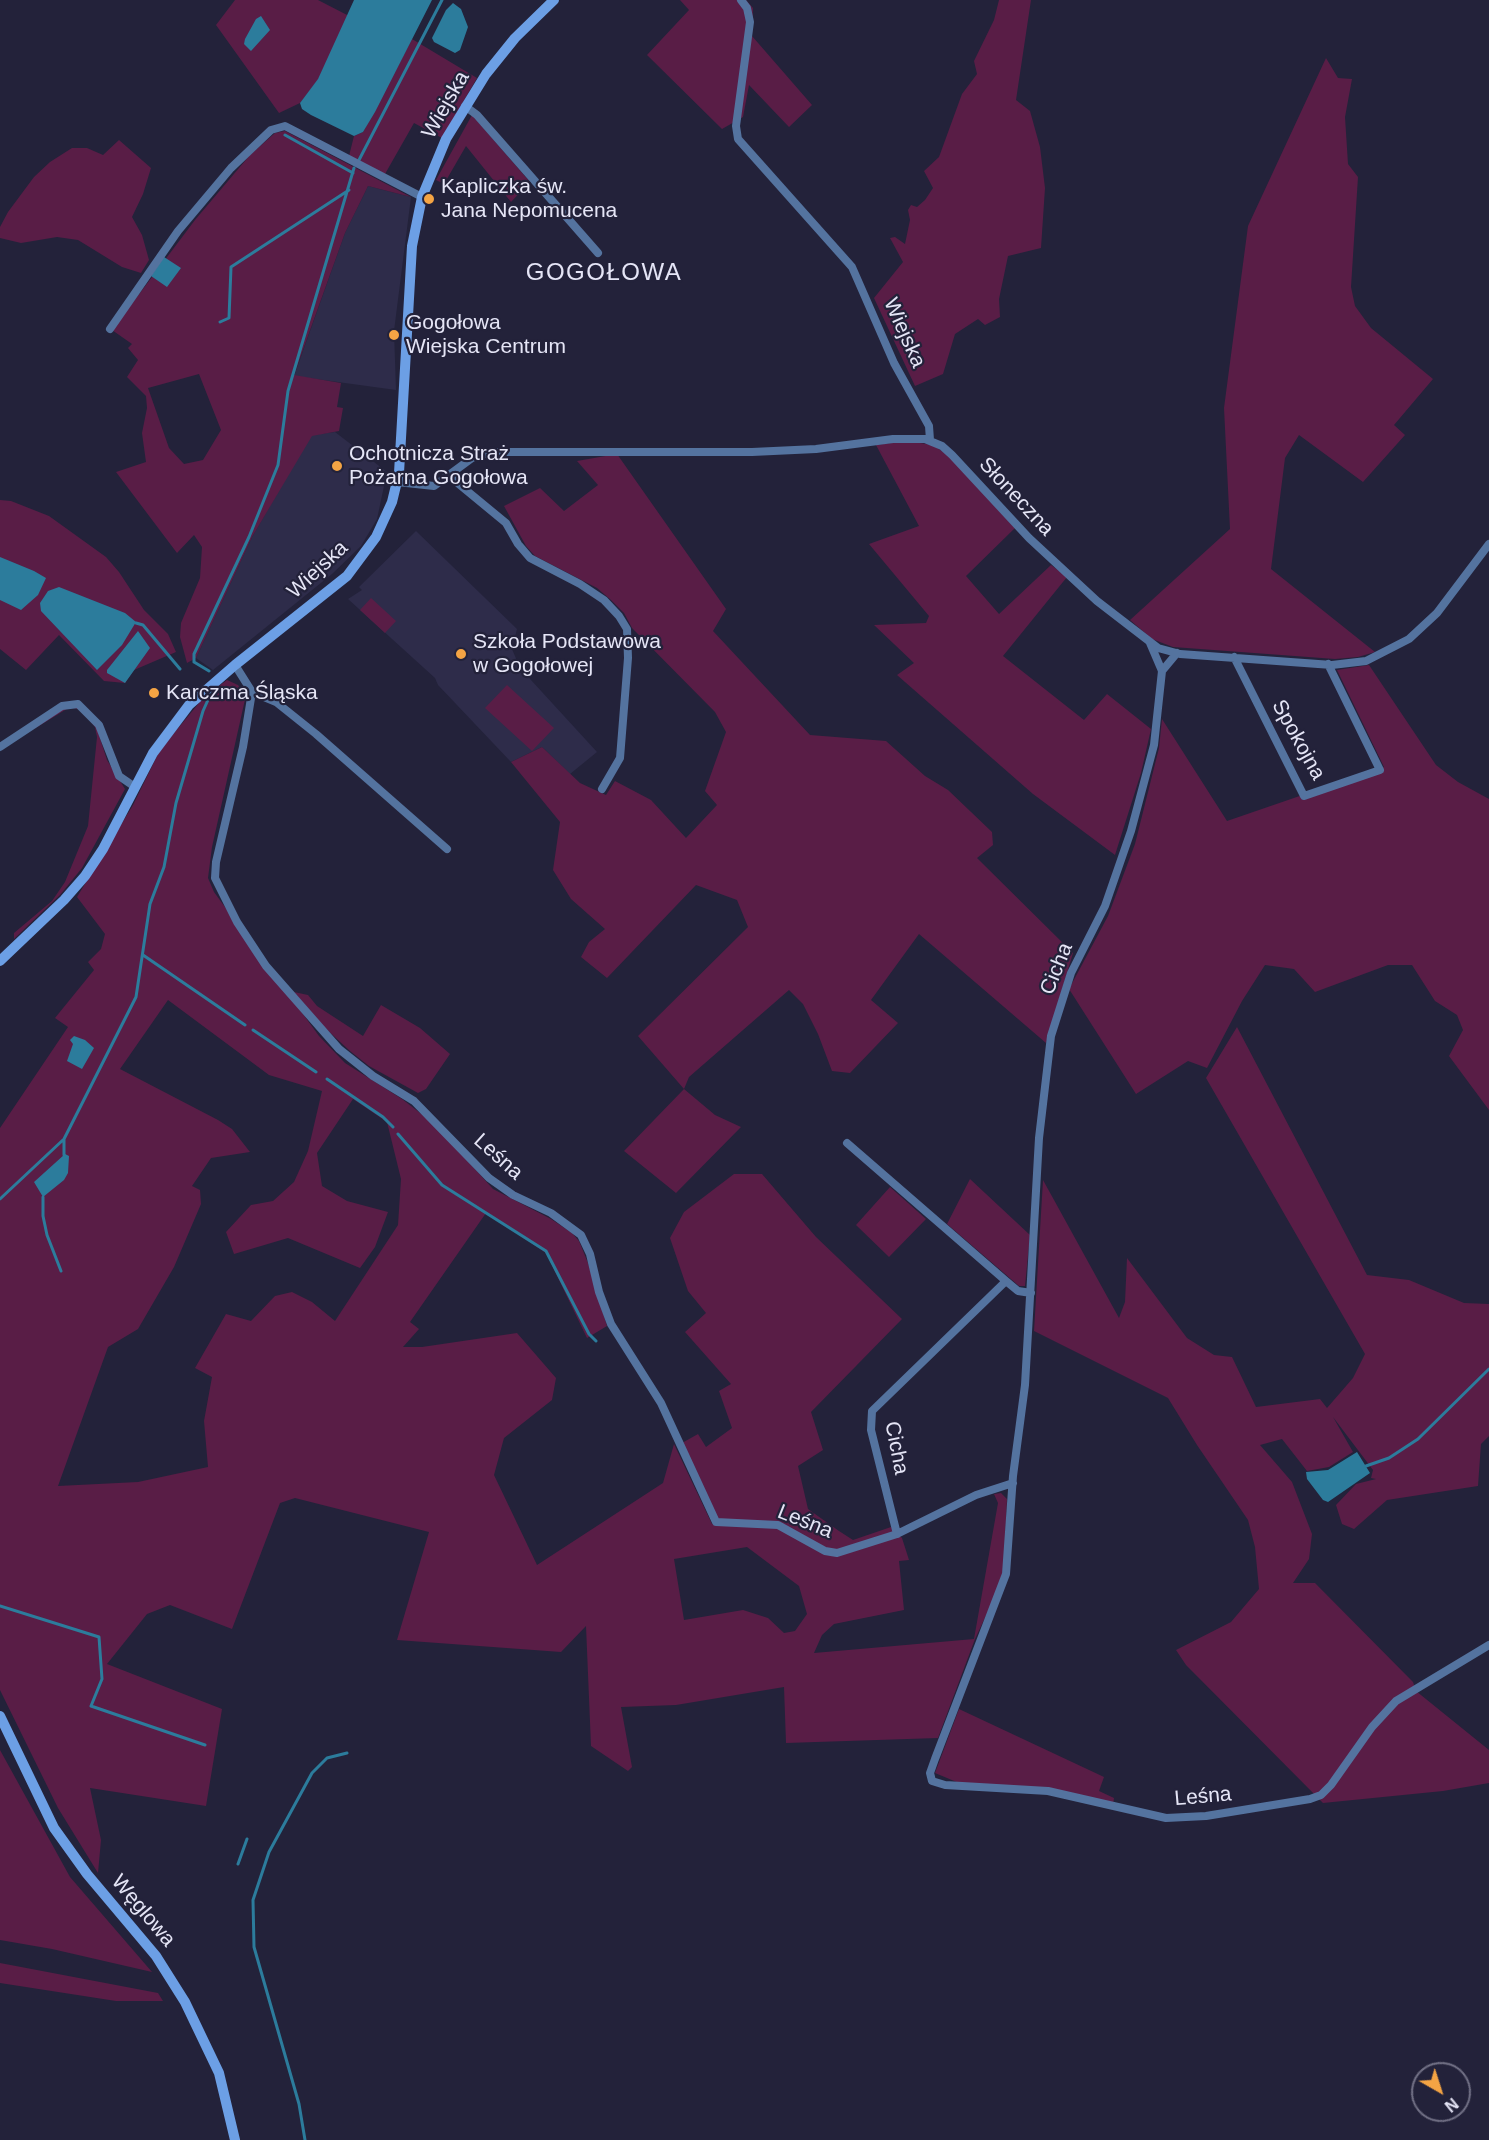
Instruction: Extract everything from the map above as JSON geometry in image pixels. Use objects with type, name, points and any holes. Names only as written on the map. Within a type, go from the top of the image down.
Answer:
[{"type":"street","name":"Wiejska","points":[[0,961],[64,900],[85,876],[103,849],[157,748],[176,721],[201,693],[234,664],[326,594],[359,563],[386,517],[397,482],[412,246],[422,197],[438,156],[465,106],[500,55],[554,0]]},
{"type":"street","name":"Wiejska","points":[[741,0],[747,8],[750,22],[736,126],[738,139],[852,267],[894,363],[929,426],[930,440]]},
{"type":"street","points":[[465,106],[477,115],[598,253]]},
{"type":"street","points":[[110,329],[178,231],[231,168],[271,130],[285,126],[422,197]]},
{"type":"street","points":[[397,482],[429,487],[449,476],[472,458],[491,452],[752,452],[816,449],[892,439],[930,440]]},
{"type":"street","name":"Słoneczna","points":[[930,440],[952,455],[1029,538],[1067,574],[1150,643],[1177,653],[1328,664],[1366,661],[1409,639],[1437,613],[1489,544]]},
{"type":"street","points":[[449,476],[507,523],[518,544],[530,558],[580,584],[604,600],[627,629],[628,658],[620,758],[602,789]]},
{"type":"street","name":"Cicha","points":[[1031,1293],[1039,1138],[1051,1036],[1071,973],[1105,906],[1131,831],[1154,746],[1162,671],[1150,643]]},
{"type":"street","points":[[1162,671],[1177,653]]},
{"type":"street","name":"Spokojna","points":[[1234,657],[1304,796],[1380,771],[1328,664]]},
{"type":"street","points":[[234,664],[252,692],[276,702],[316,734],[447,849]]},
{"type":"street","name":"Leśna","points":[[252,692],[243,747],[216,862],[215,878],[237,922],[266,966],[300,1008],[351,1060],[414,1101],[489,1178],[513,1195],[551,1213],[581,1235],[590,1254],[599,1292],[611,1324],[661,1403],[716,1522],[778,1525],[825,1551],[837,1553],[897,1534]]},
{"type":"street","points":[[0,747],[62,706],[78,704],[90,713],[99,725],[119,776],[135,787]]},
{"type":"street","points":[[847,1143],[1017,1290],[1031,1293]]},
{"type":"street","name":"Cicha","points":[[897,1534],[871,1430],[872,1411],[1006,1281]]},
{"type":"street","name":"Leśna","points":[[1031,1293],[1025,1385],[1013,1484],[1006,1574],[935,1759],[930,1773],[932,1781],[957,1786],[1048,1791],[1166,1818],[1206,1816],[1310,1799],[1321,1795],[1331,1785],[1378,1719],[1396,1701],[1489,1645]]},
{"type":"street","points":[[897,1534],[976,1496],[1013,1484]]},
{"type":"street","name":"Węglowa","points":[[0,1716],[54,1828],[87,1874],[160,1961],[185,2002],[219,2073],[235,2140]]},
{"type":"shaded area","points":[[235,0],[318,0],[349,16],[318,80],[300,103],[279,113],[216,25]]},
{"type":"shaded area","points":[[680,0],[746,0],[753,8],[752,36],[812,105],[789,127],[749,85],[743,117],[722,129],[647,55],[689,10]]},
{"type":"shaded area","points":[[999,0],[1031,0],[1016,100],[1030,111],[1040,147],[1045,188],[1041,248],[1008,256],[999,299],[1000,317],[985,325],[978,319],[955,334],[943,374],[915,386],[874,298],[903,262],[890,238],[895,237],[905,244],[910,220],[908,210],[911,205],[917,207],[925,200],[933,188],[924,171],[939,157],[962,94],[977,74],[974,61],[994,20]]},
{"type":"shaded area","points":[[412,39],[477,78],[442,138],[414,123],[385,174],[349,156],[354,136],[363,132]]},
{"type":"shaded area","points":[[1326,58],[1338,78],[1352,79],[1345,117],[1348,164],[1358,177],[1351,287],[1355,306],[1371,328],[1433,379],[1394,425],[1405,435],[1363,482],[1299,435],[1285,458],[1271,569],[1375,652],[1358,657],[1335,659],[1173,647],[1152,639],[1130,620],[1230,529],[1224,408],[1248,226]]},
{"type":"shaded area","points":[[472,115],[530,182],[511,202],[466,146],[444,184],[436,180]]},
{"type":"shaded area","points":[[285,131],[411,197],[368,186],[345,233],[294,375],[341,383],[337,407],[343,408],[339,431],[312,436],[252,537],[196,658],[187,663],[180,637],[181,623],[200,578],[202,547],[194,535],[177,553],[116,472],[146,462],[142,433],[147,408],[146,396],[127,377],[138,360],[128,348],[132,344],[112,330],[195,220],[250,155],[275,133]],"holes":[[[199,374],[221,430],[203,460],[184,464],[169,448],[148,388]]]},
{"type":"shaded area","points":[[119,140],[151,168],[143,194],[132,217],[142,235],[149,260],[141,273],[122,267],[78,240],[57,237],[21,243],[0,238],[0,227],[8,212],[34,177],[50,162],[72,148],[87,148],[103,155]]},
{"type":"shaded area","points":[[368,186],[411,197],[394,331],[396,390],[294,376],[345,233]]},
{"type":"shaded area","points":[[335,432],[387,472],[377,519],[361,546],[332,574],[213,670],[196,658],[252,537],[311,435]]},
{"type":"shaded area","points":[[907,441],[933,445],[949,456],[1015,528],[966,576],[999,614],[1051,565],[1067,577],[1003,656],[1084,720],[1107,694],[1151,729],[1141,773],[1115,855],[1033,794],[897,675],[914,663],[874,625],[926,623],[929,616],[869,544],[919,526],[876,445]]},
{"type":"shaded area","points":[[617,454],[726,609],[713,631],[810,735],[886,741],[925,776],[948,790],[992,832],[993,845],[977,858],[1073,953],[1046,1043],[919,934],[871,1000],[898,1023],[850,1073],[832,1071],[818,1034],[803,1004],[789,990],[689,1077],[684,1089],[638,1036],[748,927],[737,900],[696,885],[607,978],[581,957],[589,942],[605,929],[571,899],[553,870],[560,822],[511,762],[542,747],[580,783],[606,795],[615,781],[651,800],[686,838],[717,805],[705,791],[726,732],[715,712],[632,628],[624,613],[611,600],[597,588],[535,556],[526,546],[504,506],[540,488],[564,511],[598,485],[577,461]]},
{"type":"shaded area","points":[[0,500],[11,501],[49,516],[106,557],[119,572],[144,610],[168,634],[176,652],[134,670],[125,683],[104,681],[59,635],[26,670],[0,649]]},
{"type":"shaded area","name":"Szkoła Podstawowa w Gogołowej","points":[[416,531],[517,629],[512,649],[520,668],[597,752],[570,774],[542,747],[511,762],[438,685],[435,678],[348,599],[362,590],[359,587]]},
{"type":"shaded area","points":[[371,598],[396,621],[385,633],[360,610]]},
{"type":"shaded area","points":[[1369,665],[1436,765],[1458,782],[1489,799],[1489,1110],[1449,1056],[1463,1030],[1457,1015],[1435,1001],[1412,965],[1388,965],[1315,992],[1294,969],[1265,965],[1242,1001],[1207,1068],[1188,1061],[1136,1094],[1069,989],[1108,916],[1135,844],[1159,748],[1162,719],[1227,821],[1384,767],[1337,670]]},
{"type":"shaded area","points":[[227,680],[238,685],[246,695],[212,847],[208,878],[214,892],[319,1036],[345,1063],[402,1099],[433,1123],[493,1189],[551,1219],[572,1233],[579,1241],[588,1263],[607,1326],[587,1338],[546,1253],[486,1213],[410,1322],[419,1329],[403,1347],[422,1347],[517,1333],[556,1378],[552,1400],[504,1438],[494,1475],[537,1565],[663,1483],[674,1444],[712,1524],[721,1526],[682,1443],[698,1434],[706,1447],[732,1428],[719,1391],[731,1384],[685,1332],[706,1313],[688,1291],[670,1238],[684,1212],[734,1174],[762,1174],[816,1237],[902,1319],[811,1412],[823,1450],[798,1466],[808,1509],[839,1531],[853,1540],[891,1527],[902,1538],[909,1560],[899,1561],[904,1610],[834,1624],[822,1635],[814,1653],[974,1639],[998,1503],[994,1494],[1001,1493],[1007,1499],[1004,1567],[997,1592],[975,1639],[938,1738],[786,1743],[784,1687],[676,1705],[621,1707],[632,1767],[628,1771],[591,1746],[586,1626],[561,1652],[397,1640],[429,1532],[295,1498],[280,1503],[232,1629],[170,1605],[147,1614],[107,1664],[222,1709],[206,1806],[90,1788],[101,1840],[98,1873],[58,1808],[0,1690],[0,1128],[68,1027],[55,1018],[94,970],[88,962],[101,949],[105,934],[77,897],[133,805],[160,750],[204,697]],"holes":[[[168,1000],[269,1075],[322,1091],[308,1151],[294,1182],[273,1201],[251,1205],[226,1232],[234,1254],[288,1238],[360,1268],[375,1247],[388,1212],[347,1201],[322,1186],[317,1153],[353,1099],[387,1122],[401,1179],[398,1225],[335,1321],[312,1302],[292,1292],[275,1296],[251,1321],[226,1314],[195,1368],[212,1377],[204,1421],[208,1467],[138,1482],[58,1486],[108,1347],[138,1329],[174,1267],[201,1204],[200,1190],[192,1186],[211,1158],[250,1152],[232,1129],[218,1120],[120,1069]],[[747,1547],[799,1586],[807,1614],[795,1631],[784,1633],[768,1618],[743,1610],[684,1620],[674,1559]]]},
{"type":"shaded area","points":[[507,685],[554,728],[532,751],[485,708]]},
{"type":"shaded area","points":[[74,706],[86,712],[96,726],[107,760],[125,789],[82,868],[60,895],[14,939],[14,933],[52,901],[65,882],[88,826],[97,737],[95,727],[81,710],[70,707],[34,729],[63,708]]},
{"type":"shaded area","points":[[294,992],[308,995],[317,1006],[363,1036],[381,1005],[420,1028],[450,1054],[426,1089],[418,1093],[369,1066],[350,1051],[324,1027]]},
{"type":"shaded area","points":[[1237,1027],[1367,1275],[1409,1280],[1464,1303],[1489,1304],[1489,1436],[1481,1444],[1478,1486],[1387,1500],[1354,1529],[1342,1524],[1336,1505],[1356,1484],[1376,1479],[1371,1478],[1373,1470],[1333,1417],[1353,1452],[1329,1467],[1307,1471],[1282,1439],[1260,1445],[1292,1482],[1312,1534],[1309,1559],[1293,1583],[1315,1583],[1413,1682],[1416,1691],[1489,1750],[1489,1783],[1443,1791],[1323,1803],[1186,1665],[1176,1650],[1231,1622],[1259,1589],[1255,1547],[1248,1520],[1168,1398],[1034,1331],[1043,1180],[1119,1318],[1125,1302],[1127,1258],[1187,1338],[1214,1355],[1232,1357],[1256,1407],[1320,1399],[1327,1408],[1353,1378],[1365,1354],[1206,1078]]},
{"type":"shaded area","points":[[684,1089],[715,1115],[741,1127],[676,1193],[624,1151]]},
{"type":"shaded area","points":[[970,1179],[1030,1235],[1025,1286],[1019,1286],[947,1224]]},
{"type":"shaded area","points":[[890,1187],[926,1219],[889,1257],[856,1225]]},
{"type":"shaded area","points":[[959,1709],[1104,1777],[1099,1791],[1114,1798],[1113,1805],[1093,1798],[959,1783],[935,1773]]},
{"type":"shaded area","points":[[0,1750],[70,1877],[152,1972],[52,1949],[0,1940]]},
{"type":"shaded area","points":[[0,1963],[158,1993],[163,2001],[116,2001],[0,1983]]},
{"type":"water","points":[[354,0],[432,0],[375,112],[363,132],[354,136],[311,115],[302,109],[300,103],[318,79]]},
{"type":"water","points":[[453,3],[461,9],[468,27],[460,50],[455,53],[434,42],[432,38],[446,10]]},
{"type":"water","points":[[261,16],[270,30],[251,51],[244,44],[245,39],[256,19]]},
{"type":"water","points":[[164,257],[181,268],[167,287],[151,276]]},
{"type":"water","points":[[0,557],[46,578],[38,595],[21,610],[0,600]]},
{"type":"water","points":[[59,587],[125,613],[136,622],[122,645],[97,670],[41,611],[40,603],[48,591]]},
{"type":"water","points":[[138,631],[150,648],[125,683],[107,673],[107,670]]},
{"type":"water","points":[[74,1036],[85,1040],[94,1048],[82,1069],[67,1061],[73,1044],[70,1040]]},
{"type":"water","points":[[65,1154],[69,1156],[68,1173],[64,1180],[43,1197],[34,1182]]},
{"type":"water","points":[[1357,1452],[1370,1473],[1328,1502],[1323,1500],[1307,1479],[1306,1472],[1328,1470]]},
{"type":"waterway","points":[[359,160],[442,0]]},
{"type":"waterway","points":[[285,135],[353,173]]},
{"type":"waterway","points":[[194,662],[194,654],[249,537],[278,465],[288,391],[354,168]]},
{"type":"waterway","points":[[220,322],[229,318],[231,267],[349,190]]},
{"type":"waterway","points":[[136,623],[143,625],[180,669]]},
{"type":"waterway","points":[[194,662],[209,671]]},
{"type":"waterway","points":[[0,1199],[64,1139],[136,997],[150,904],[164,867],[176,803],[203,711],[212,691]]},
{"type":"waterway","points":[[143,955],[245,1025]]},
{"type":"waterway","points":[[253,1030],[316,1072]]},
{"type":"waterway","points":[[327,1079],[383,1117],[393,1127]]},
{"type":"waterway","points":[[398,1134],[442,1185],[546,1251],[589,1334],[596,1341]]},
{"type":"waterway","points":[[64,1139],[64,1155]]},
{"type":"waterway","points":[[43,1197],[43,1216],[47,1235],[61,1271]]},
{"type":"waterway","points":[[1366,1466],[1389,1458],[1418,1439],[1489,1369]]},
{"type":"waterway","points":[[0,1606],[99,1637],[102,1679],[91,1706],[205,1745]]},
{"type":"waterway","points":[[305,2140],[299,2104],[254,1947],[253,1900],[269,1852],[312,1773],[327,1758],[347,1753]]},
{"type":"waterway","points":[[238,1864],[247,1839]]},
{"type":"place","name":"Kapliczka św. Jana Nepomucena","points":[[429,199]]},
{"type":"place","name":"Gogołowa Wiejska Centrum","points":[[394,335]]},
{"type":"place","name":"Ochotnicza Straż Pożarna Gogołowa","points":[[337,466]]},
{"type":"place","name":"Szkoła Podstawowa w Gogołowej","points":[[461,654]]},
{"type":"place","name":"Karczma Śląska","points":[[154,693]]},
{"type":"district","name":"GOGOŁOWA","points":[[604,273]]}]
